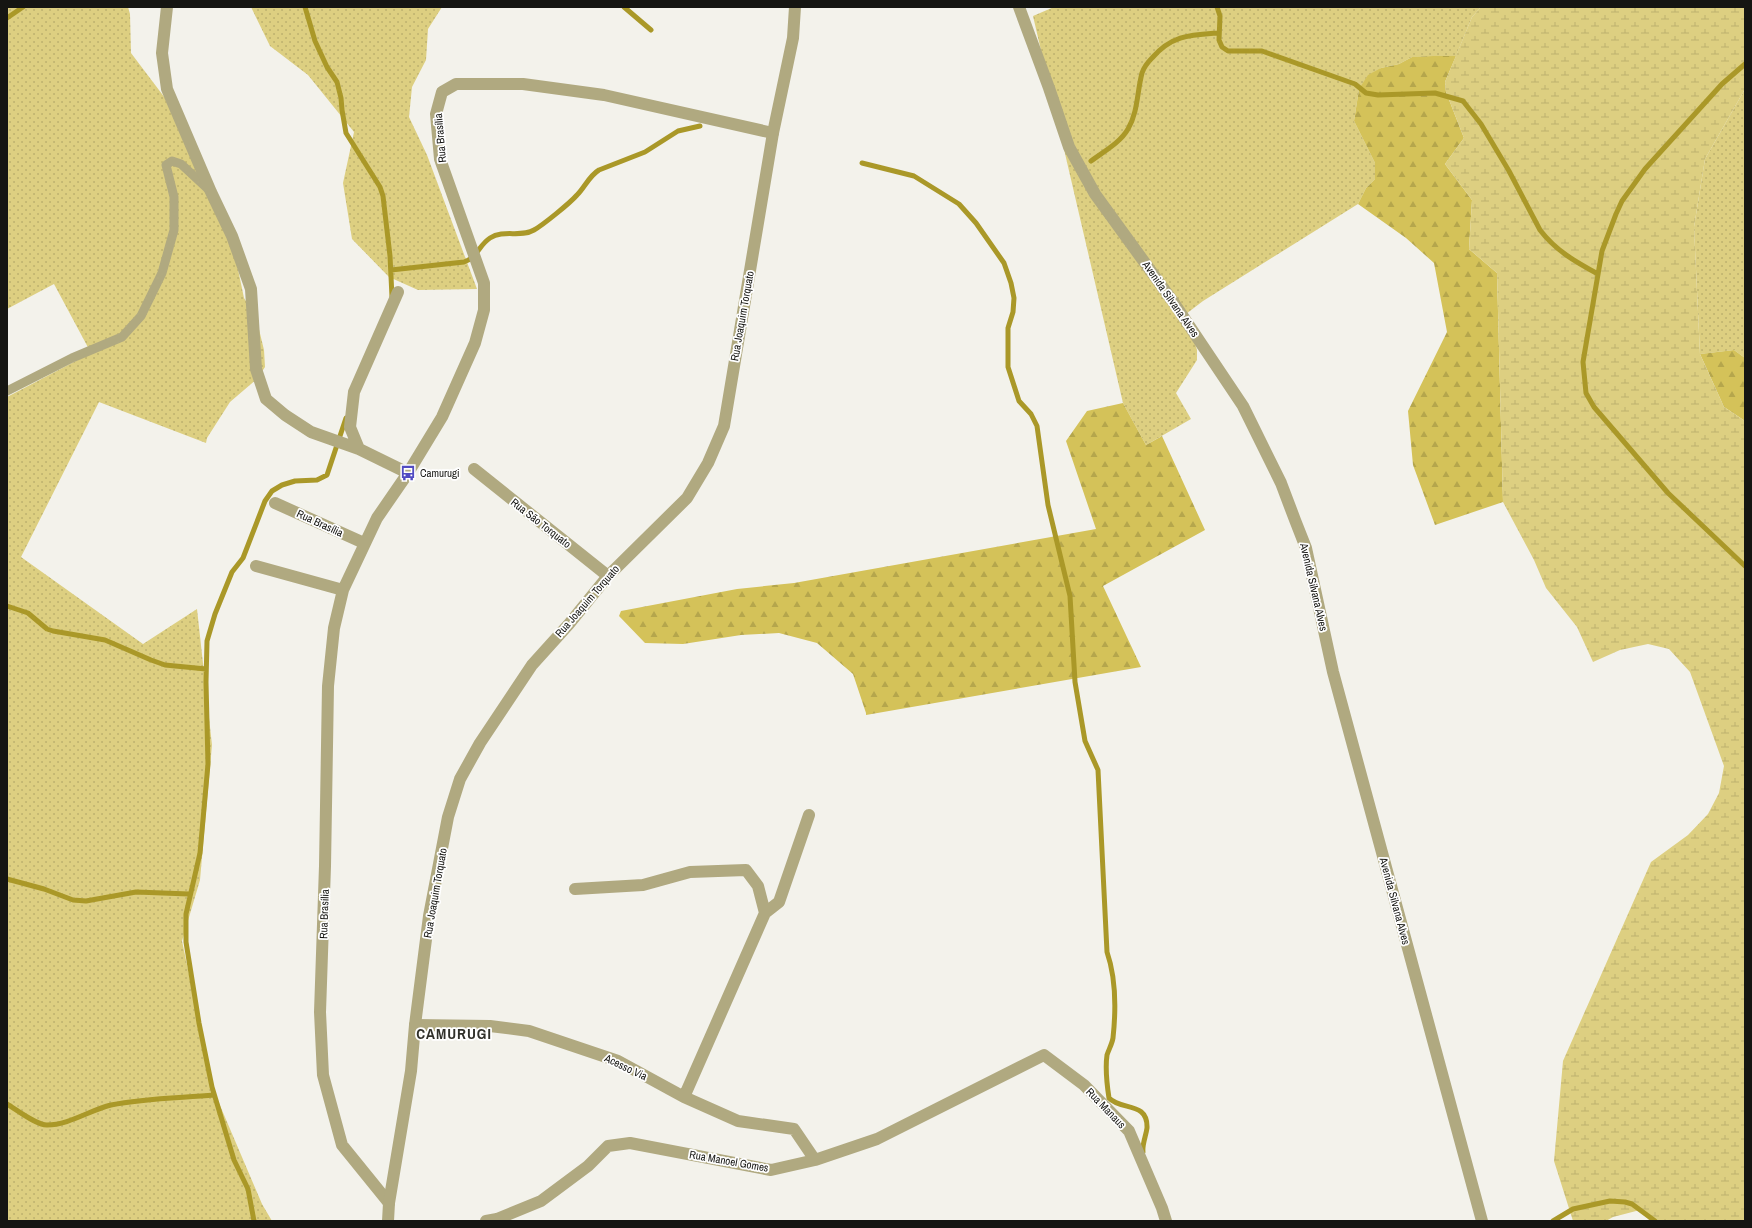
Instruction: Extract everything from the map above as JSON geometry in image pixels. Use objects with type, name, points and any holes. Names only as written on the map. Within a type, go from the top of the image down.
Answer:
[{"type":"street","points":[[167,7],[162,53],[167,89],[211,192],[232,236],[251,289],[256,369],[266,399],[285,415],[311,432],[359,449],[408,473]]},
{"type":"street","name":"Rua Joaquim Torquato","points":[[389,1203],[411,1071],[415,1025],[430,916],[448,817],[460,779],[480,743],[532,665],[569,624],[608,576],[687,498],[708,463],[724,426],[773,133],[794,38],[795,7]]},
{"type":"street","name":"Avenida Silvana Alves","points":[[1019,7],[1069,147],[1095,194],[1174,303],[1243,406],[1281,482],[1306,548],[1333,672],[1482,1221]]},
{"type":"street","name":"Rua Brasília","points":[[389,1203],[342,1145],[323,1075],[320,1012],[325,866],[328,686],[334,628],[343,590],[377,518],[408,473],[442,417],[475,343],[484,310],[484,283],[440,159],[436,114],[442,92],[456,84],[523,84],[604,95],[773,133]]},
{"type":"street","points":[[359,449],[350,427],[354,392],[398,292]]},
{"type":"street","name":"Rua São Torquato","points":[[474,469],[608,576]]},
{"type":"street","name":"Rua Brasília","points":[[275,503],[364,543]]},
{"type":"street","points":[[256,566],[343,590]]},
{"type":"street","points":[[684,1097],[765,913],[779,902],[809,815]]},
{"type":"street","points":[[574,889],[643,885],[690,872],[746,870],[758,886],[765,913]]},
{"type":"street","name":"Acesso Via","points":[[415,1025],[490,1026],[529,1031],[618,1061],[684,1097],[738,1121],[794,1129],[815,1160]]},
{"type":"street","name":"Rua Manoel Gomes","points":[[494,1220],[541,1201],[588,1166],[608,1146],[630,1143],[771,1170],[815,1160],[877,1139],[1044,1055]]},
{"type":"street","name":"Rua Manaus","points":[[1044,1055],[1084,1085],[1129,1131],[1162,1208],[1166,1221]]},
{"type":"street","points":[[388,1221],[389,1203]]},
{"type":"lane","points":[[7,391],[72,358],[122,337],[141,316],[162,273],[174,230],[174,197],[166,165],[172,161],[181,164],[211,192]]},
{"type":"green space","points":[[7,7],[128,7],[130,14],[131,53],[165,98],[235,255],[244,298],[256,317],[264,350],[265,367],[257,379],[230,402],[207,438],[206,443],[99,402],[21,557],[143,644],[197,609],[212,745],[200,880],[182,941],[213,1089],[262,1204],[272,1221],[7,1221],[7,397],[91,353],[54,284],[7,309]]},
{"type":"green space","points":[[251,7],[442,7],[428,29],[426,60],[412,87],[409,117],[427,155],[477,289],[418,290],[389,277],[352,239],[343,183],[354,132],[308,75],[270,46]]},
{"type":"green space","points":[[1054,7],[1481,7],[1472,17],[1456,56],[1412,57],[1399,64],[1381,68],[1359,89],[1354,121],[1375,163],[1375,179],[1366,188],[1358,204],[1203,301],[1186,314],[1197,350],[1197,360],[1176,393],[1191,419],[1146,445],[1123,403],[1033,16]]},
{"type":"green space","points":[[1481,7],[1745,7],[1745,89],[1705,159],[1694,227],[1700,354],[1724,407],[1745,421],[1745,1221],[1650,1221],[1640,1210],[1613,1217],[1606,1221],[1573,1221],[1554,1161],[1563,1061],[1651,862],[1688,835],[1708,814],[1719,793],[1724,766],[1690,672],[1669,649],[1648,644],[1620,650],[1593,662],[1577,627],[1546,588],[1534,560],[1503,502],[1497,273],[1469,249],[1472,200],[1445,164],[1464,138],[1446,92],[1445,82],[1472,17]]},
{"type":"green space","points":[[1456,56],[1445,82],[1446,92],[1464,138],[1445,164],[1472,200],[1469,249],[1497,273],[1503,502],[1435,525],[1413,465],[1408,411],[1447,332],[1434,263],[1406,238],[1358,204],[1366,188],[1375,179],[1375,163],[1354,121],[1359,89],[1368,75],[1381,68],[1399,64],[1412,57]]},
{"type":"green space","points":[[1745,89],[1745,358],[1734,350],[1700,354],[1694,227],[1705,159]]},
{"type":"green space","points":[[1734,350],[1745,358],[1745,421],[1724,407],[1700,354]]},
{"type":"green space","points":[[1123,403],[1146,445],[1162,436],[1205,530],[1103,586],[1141,667],[866,715],[853,674],[817,643],[779,633],[741,635],[683,644],[645,643],[619,616],[621,611],[737,589],[794,583],[1096,529],[1066,441],[1087,411]]},
{"type":"waterway","points":[[7,18],[23,7]]},
{"type":"waterway","points":[[305,7],[315,41],[327,67],[337,82],[346,133],[380,187],[383,196],[390,256],[392,297]]},
{"type":"waterway","points":[[624,7],[651,30]]},
{"type":"waterway","points":[[1217,7],[1220,16],[1219,40],[1222,47],[1228,51],[1262,51],[1355,84],[1366,93],[1378,95],[1435,93],[1463,101],[1481,124],[1509,171],[1540,230],[1560,250],[1598,274]]},
{"type":"waterway","points":[[1091,161],[1106,151],[1125,134],[1134,116],[1143,71],[1159,50],[1182,38],[1218,33]]},
{"type":"waterway","points":[[1745,64],[1722,84],[1645,169],[1622,201],[1602,251],[1583,362],[1586,393],[1594,407],[1668,493],[1745,566]]},
{"type":"waterway","points":[[391,270],[464,262],[469,260],[486,241],[495,235],[523,233],[534,230],[569,203],[580,192],[592,175],[599,170],[645,152],[678,131],[700,126]]},
{"type":"waterway","points":[[862,163],[914,176],[959,204],[976,223],[1004,263],[1011,283],[1014,298],[1013,312],[1008,328],[1008,367],[1019,401],[1031,414],[1037,426],[1048,505],[1070,596],[1075,682],[1085,741],[1098,770],[1107,952],[1114,983],[1115,1016],[1113,1038],[1106,1060],[1106,1077],[1109,1098],[1114,1102],[1139,1110],[1143,1114],[1146,1119],[1147,1128],[1143,1152]]},
{"type":"waterway","points":[[254,1221],[248,1189],[234,1160],[212,1087],[199,1023],[186,942],[186,914],[200,853],[208,764],[206,682],[207,641],[215,614],[232,572],[243,558],[265,501],[272,491],[282,485],[295,481],[317,480],[327,475],[346,418]]},
{"type":"waterway","points":[[7,606],[28,613],[47,629],[53,631],[105,640],[165,665],[206,669]]},
{"type":"waterway","points":[[7,879],[44,889],[73,900],[86,901],[136,892],[189,894]]},
{"type":"waterway","points":[[7,1104],[32,1120],[47,1125],[63,1123],[111,1105],[150,1100],[214,1095]]},
{"type":"waterway","points":[[1553,1221],[1573,1209],[1610,1201],[1632,1204],[1655,1221]]},
{"type":"place","name":"Camurugi","points":[[408,473]]},
{"type":"district","name":"CAMURUGI","points":[[454,1033]]}]
